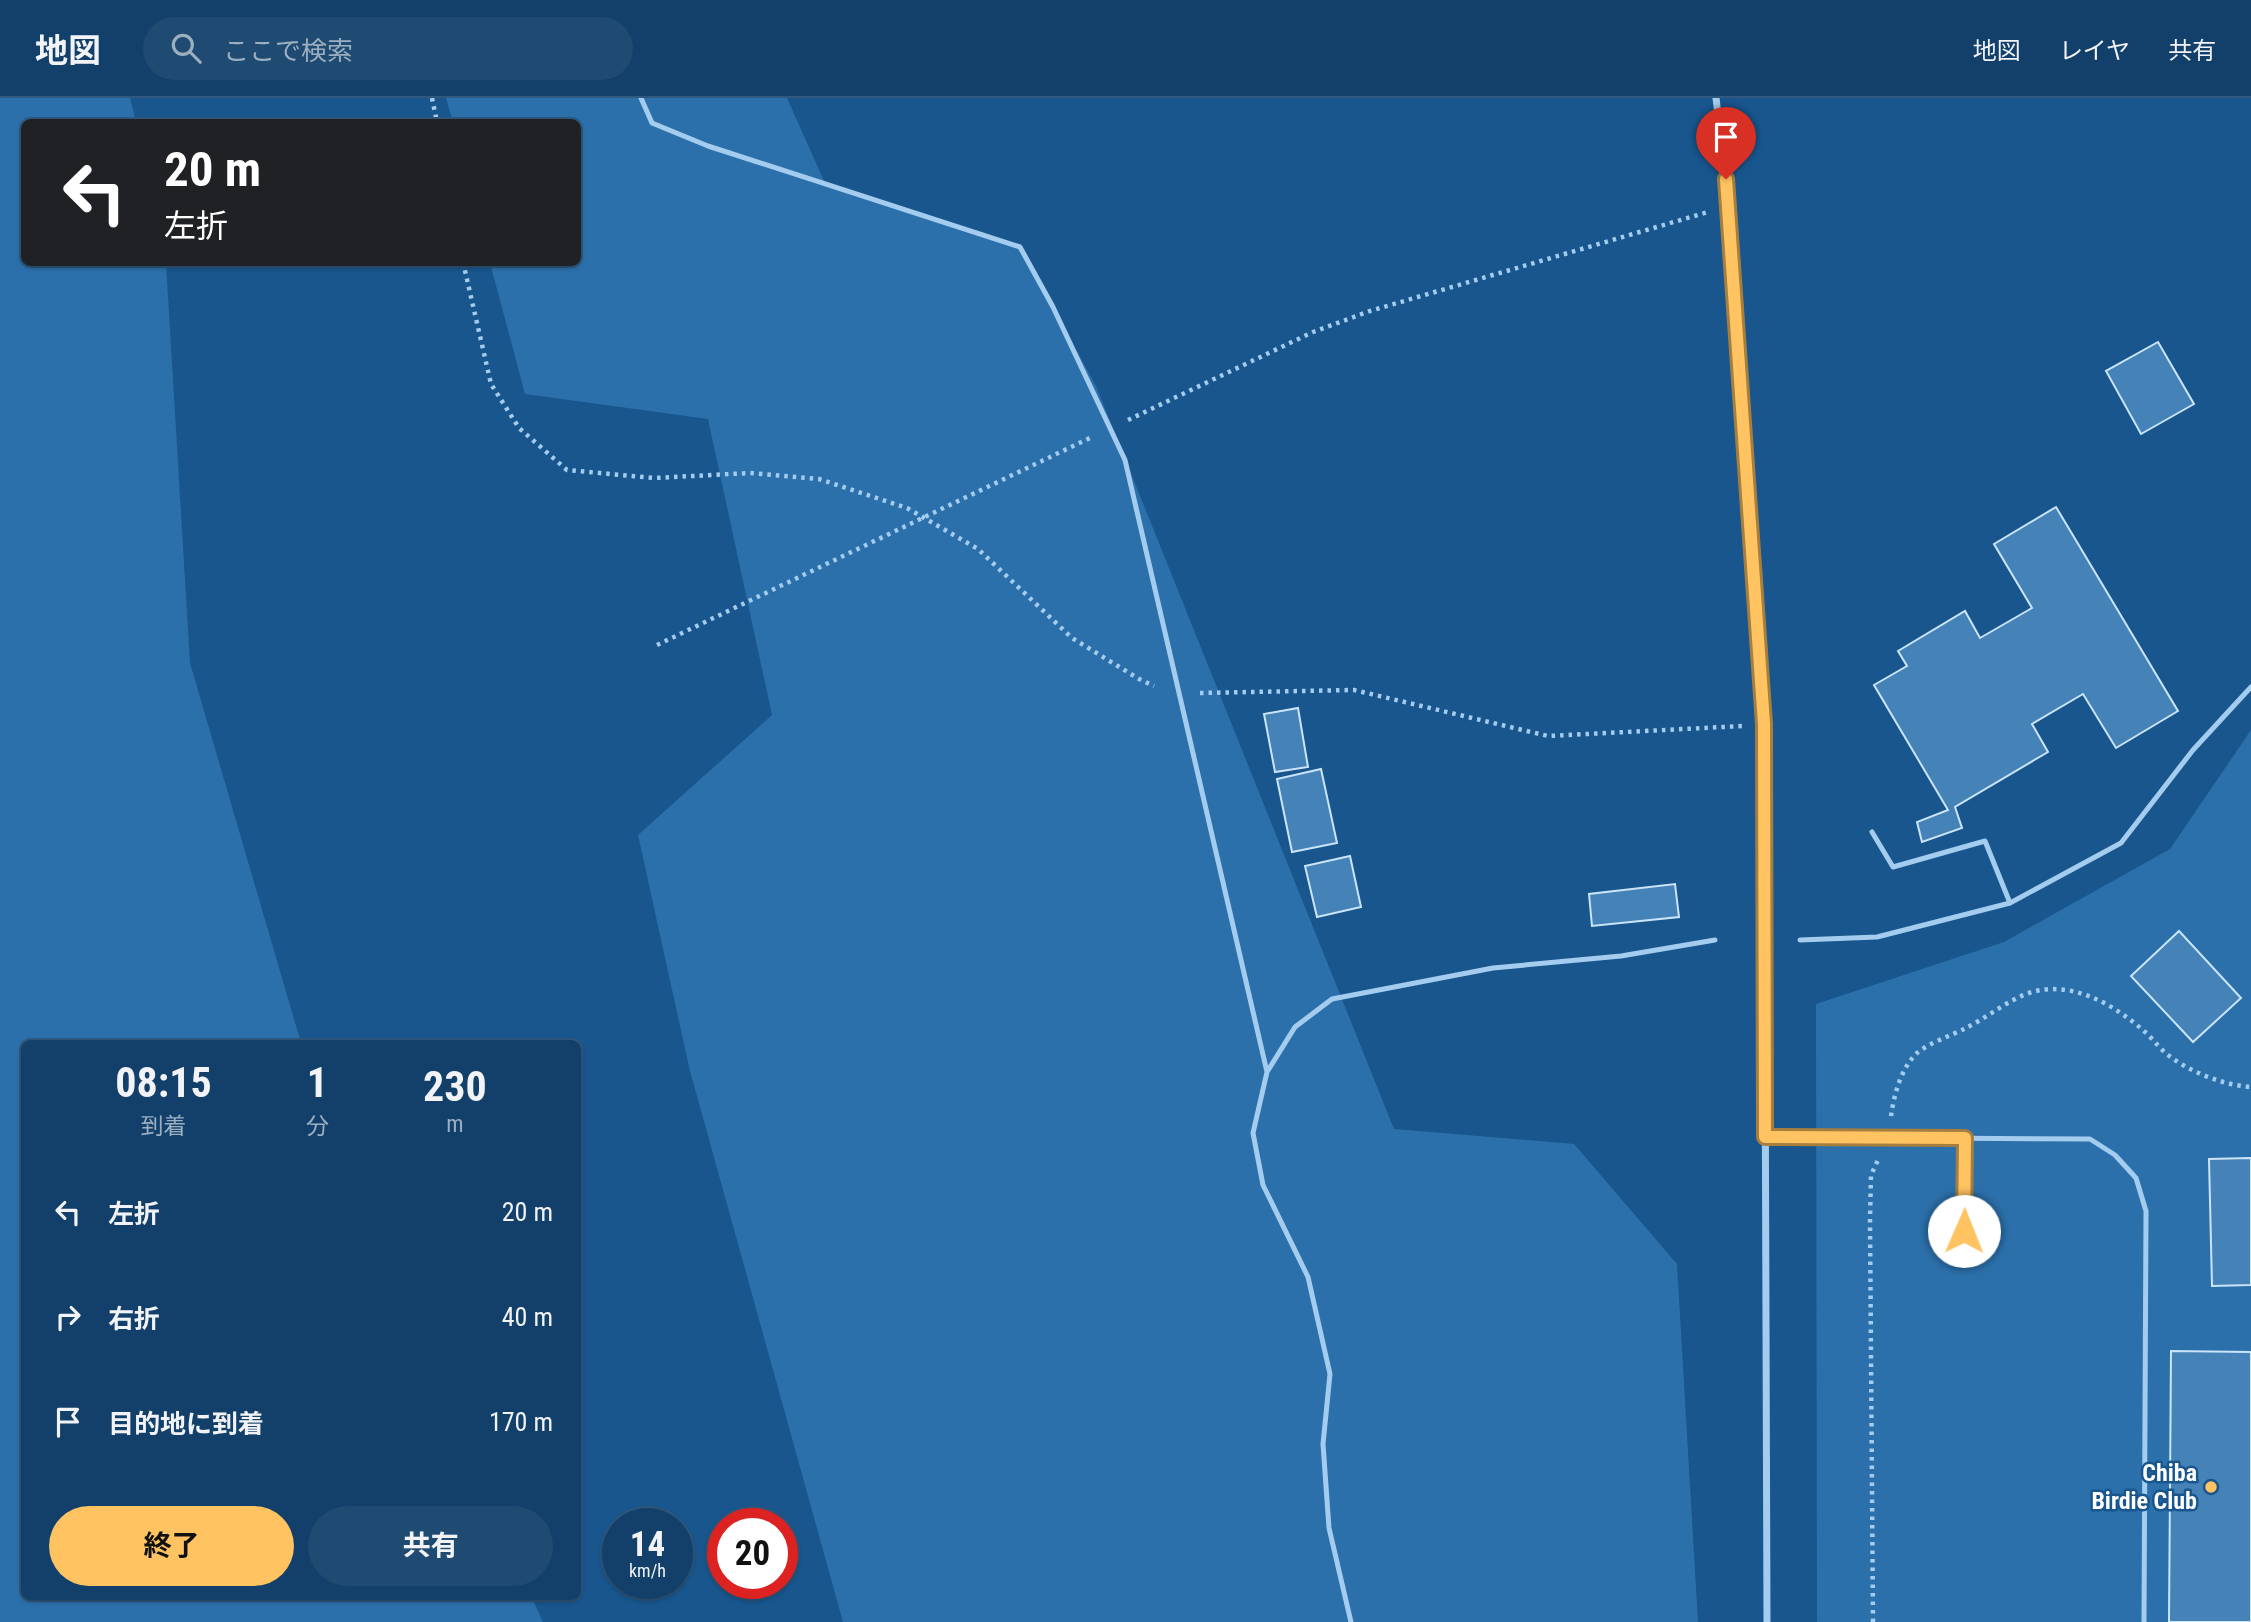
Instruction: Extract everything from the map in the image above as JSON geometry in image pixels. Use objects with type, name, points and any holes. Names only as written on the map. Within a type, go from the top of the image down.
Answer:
[{"type":"street","points":[[1716,98],[1729,206],[1764,724],[1767,1622]]},
{"type":"lane","points":[[641,98],[652,123],[708,146],[1020,247],[1053,307],[1125,460],[1266,1072]]},
{"type":"lane","points":[[1800,940],[1877,937],[2010,903],[2122,843],[2193,750],[2251,687]]},
{"type":"lane","points":[[1872,832],[1893,867],[1985,841],[2010,903]]},
{"type":"lane","points":[[1351,1622],[1328,1516],[1323,1444],[1330,1374],[1308,1277],[1263,1185],[1253,1133],[1266,1072],[1296,1027],[1332,999],[1493,968],[1621,957],[1715,940]]},
{"type":"lane","points":[[1765,1137],[2090,1139],[2115,1154],[2136,1178],[2146,1211],[2144,1622]]},
{"type":"lane","points":[[1964,1231],[1965,1138]]},
{"type":"path","points":[[432,98],[436,119]]},
{"type":"path","points":[[1124,422],[1313,332],[1370,311],[1729,206]]},
{"type":"path","points":[[464,266],[491,384],[519,428],[567,470],[654,478],[750,474],[819,479],[907,509],[978,549],[1072,638],[1160,689]]},
{"type":"path","points":[[657,645],[1098,434]]},
{"type":"path","points":[[1197,693],[1354,690],[1548,736],[1764,724]]},
{"type":"path","points":[[1873,1622],[1871,1175],[1889,1137],[1892,1108],[1903,1072],[1917,1053],[1982,1020],[2027,993],[2062,989],[2116,1009],[2166,1054],[2194,1071],[2251,1087]]},
{"type":"shaded area","points":[[0,98],[130,98],[135,119],[21,119],[21,266],[166,266],[190,663],[300,1040],[21,1040],[21,1600],[533,1600],[543,1622],[0,1622]]},
{"type":"shaded area","points":[[446,98],[787,98],[825,183],[1020,247],[1096,386],[1394,1129],[1574,1144],[1677,1264],[1698,1622],[843,1622],[690,1071],[638,835],[772,715],[708,419],[525,394],[491,266],[581,266],[581,119],[452,119]]},
{"type":"shaded area","name":"Chiba Birdie Club","points":[[2251,730],[2251,1622],[1817,1622],[1816,1004],[2004,942],[2170,849]]},
{"type":"building","points":[[2158,342],[2194,404],[2141,434],[2106,371]]},
{"type":"building","points":[[2056,507],[2178,711],[2116,748],[2083,694],[2032,724],[2048,752],[1955,807],[1962,828],[1922,842],[1917,822],[1948,810],[1874,685],[1907,666],[1898,651],[1965,611],[1980,638],[2032,608],[1994,544]]},
{"type":"building","points":[[1298,708],[1308,767],[1275,772],[1264,714]]},
{"type":"building","points":[[1321,769],[1337,843],[1292,852],[1277,779]]},
{"type":"building","points":[[1350,856],[1361,907],[1317,917],[1305,866]]},
{"type":"building","points":[[1675,884],[1679,917],[1592,926],[1589,894]]},
{"type":"building","points":[[2179,931],[2241,998],[2193,1042],[2131,976]]},
{"type":"building","points":[[2251,1158],[2251,1285],[2212,1286],[2209,1159]]},
{"type":"building","name":"Chiba Birdie Club","points":[[2171,1351],[2251,1352],[2251,1622],[2169,1622]]},
{"type":"place","name":"Chiba Birdie Club","points":[[2211,1487]]},
{"type":"route","points":[[1726,179],[1764,724],[1765,1137],[1965,1138],[1964,1231]]}]
